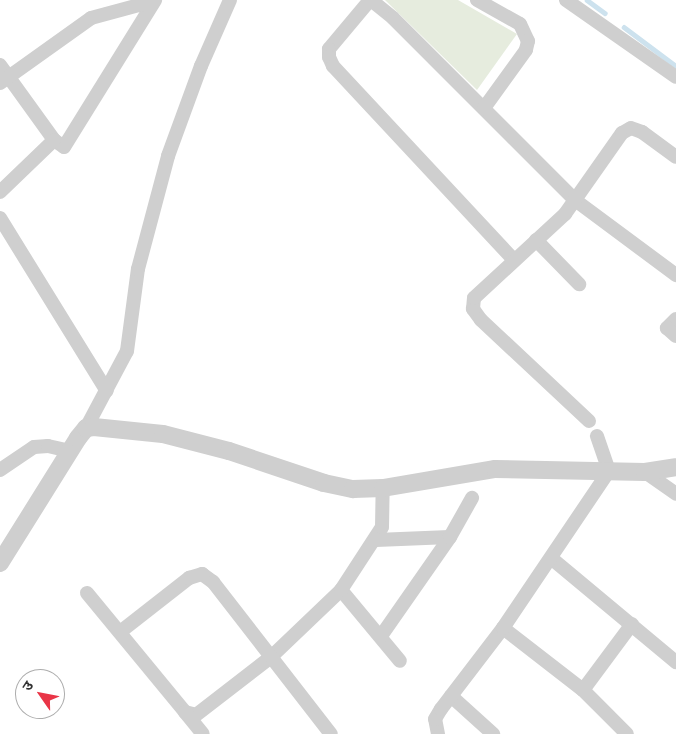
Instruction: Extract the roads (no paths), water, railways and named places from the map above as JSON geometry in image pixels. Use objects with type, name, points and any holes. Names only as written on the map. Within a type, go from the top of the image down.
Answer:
[{"type":"street","points":[[154,0],[64,147],[54,140],[3,74],[91,18],[154,0]]},
{"type":"street","points":[[0,563],[86,428],[127,351],[138,269],[171,148],[201,66],[230,0]]},
{"type":"street","points":[[514,260],[333,66],[329,57],[330,49],[370,0],[484,108],[575,200],[676,275]]},
{"type":"street","points":[[477,0],[520,24],[528,41],[526,50],[484,108]]},
{"type":"street","points":[[566,0],[676,77]]},
{"type":"street","points":[[589,422],[473,309],[474,298],[536,240],[575,200],[622,133],[632,128],[642,132],[676,157]]},
{"type":"street","points":[[0,192],[54,140]]},
{"type":"street","points":[[0,218],[107,391]]},
{"type":"street","points":[[536,240],[579,284]]},
{"type":"street","points":[[676,319],[667,328],[676,336]]},
{"type":"street","points":[[86,428],[162,434],[229,451],[324,483],[353,488],[383,488],[495,469],[644,472],[676,467]]},
{"type":"street","points":[[597,436],[609,471]]},
{"type":"street","points":[[0,470],[34,447],[48,446],[70,451]]},
{"type":"street","points":[[438,734],[435,719],[502,628],[609,471]]},
{"type":"street","points":[[644,472],[676,494]]},
{"type":"street","points":[[185,712],[196,715],[206,710],[271,657],[341,590],[376,540],[385,514],[383,488]]},
{"type":"street","points":[[381,636],[450,537],[472,498]]},
{"type":"street","points":[[376,540],[450,537]]},
{"type":"street","points":[[551,558],[676,662]]},
{"type":"street","points":[[120,632],[189,578],[202,574],[212,582],[331,734]]},
{"type":"street","points":[[341,590],[400,661]]},
{"type":"street","points":[[87,593],[204,734]]},
{"type":"street","points":[[583,690],[632,624]]},
{"type":"street","points":[[502,628],[583,690],[627,734]]},
{"type":"street","points":[[451,696],[493,734]]},
{"type":"waterway","points":[[587,0],[605,13]]},
{"type":"waterway","points":[[624,27],[676,66]]}]
